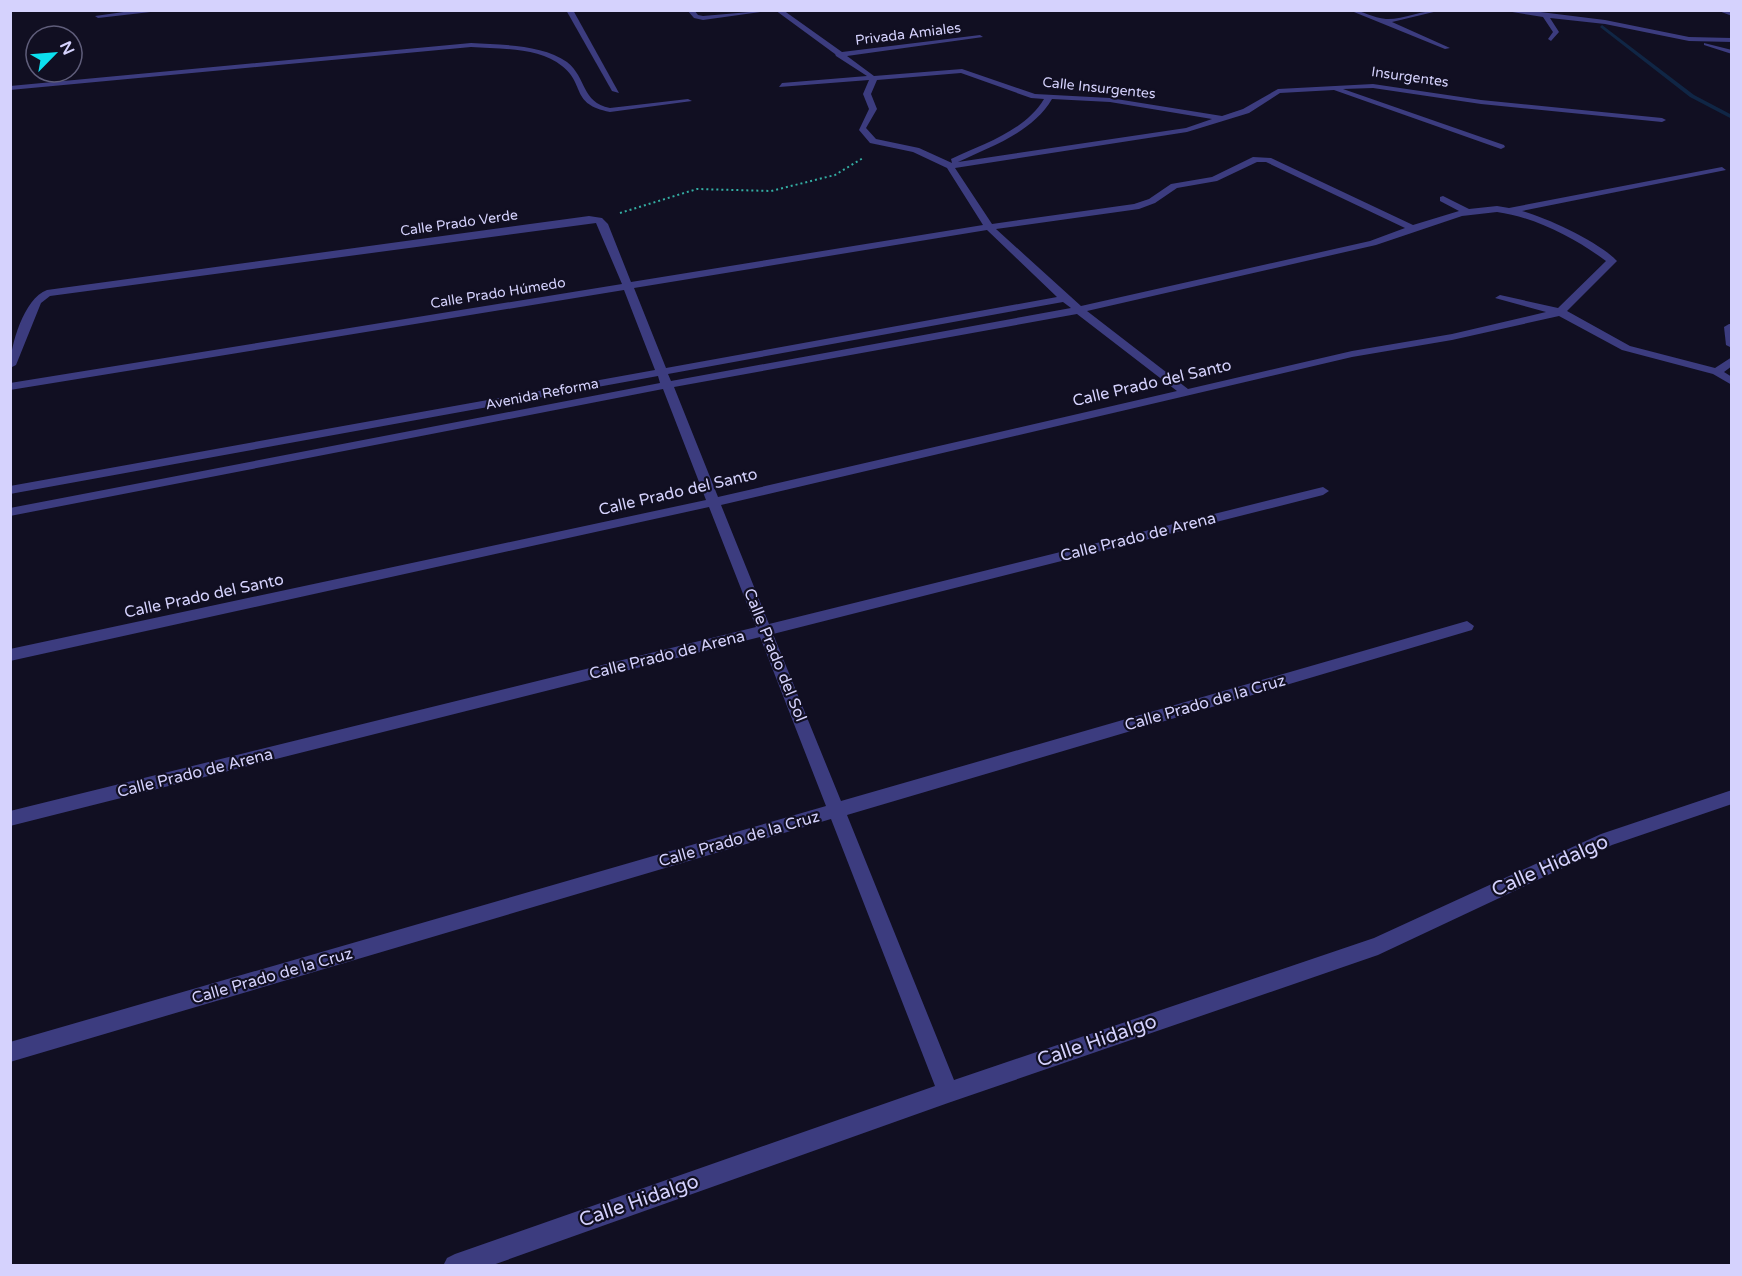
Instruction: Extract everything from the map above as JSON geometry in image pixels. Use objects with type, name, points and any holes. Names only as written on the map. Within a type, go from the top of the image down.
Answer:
[{"type":"street","points":[[98,16],[165,10]]},
{"type":"street","points":[[569,10],[616,91]]},
{"type":"street","points":[[690,10],[696,17],[703,18],[771,10]]},
{"type":"street","points":[[778,10],[838,56],[871,76],[873,80],[867,94],[873,109],[862,128],[873,141],[915,150],[949,165],[1187,130],[1251,109],[1278,91],[1332,88]]},
{"type":"street","points":[[1352,10],[1385,21],[1447,48]]},
{"type":"street","points":[[1418,10],[1427,13]]},
{"type":"street","points":[[1385,21],[1439,10]]},
{"type":"street","points":[[1503,10],[1615,23],[1689,39],[1731,52]]},
{"type":"street","points":[[1721,10],[1731,14]]},
{"type":"street","points":[[1546,16],[1556,32],[1551,39]]},
{"type":"street","name":"Privada Amiales","points":[[838,56],[980,37]]},
{"type":"street","points":[[1689,39],[1731,40]]},
{"type":"street","points":[[10,88],[471,45],[544,55],[558,60],[569,67],[590,105],[598,109],[610,110],[688,101]]},
{"type":"street","name":"Calle Insurgentes","points":[[782,85],[871,76],[962,71],[1034,96],[1110,100],[1220,118]]},
{"type":"street","name":"Insurgentes","points":[[1332,88],[1373,86],[1481,102],[1662,120]]},
{"type":"street","name":"Insurgentes","points":[[1332,88],[1501,147]]},
{"type":"street","points":[[949,165],[1028,122],[1044,110],[1049,97]]},
{"type":"street","name":"Calle Prado Húmedo","points":[[10,387],[989,228],[1136,207],[1152,201],[1174,186],[1219,178],[1262,159],[1411,227]]},
{"type":"street","points":[[949,165],[989,228],[1065,299],[1185,392]]},
{"type":"street","name":"Avenida Reforma","points":[[10,512],[668,385],[1079,310],[1373,243],[1411,227],[1467,212],[1509,210],[1722,170]]},
{"type":"street","points":[[1443,199],[1467,212]]},
{"type":"street","points":[[1509,210],[1563,231],[1612,261],[1560,312]]},
{"type":"street","name":"Calle Prado Verde","points":[[10,366],[36,302],[47,293],[577,220],[599,220]]},
{"type":"street","name":"Calle Prado del Sol","points":[[599,220],[603,224],[662,370],[948,1092]]},
{"type":"street","points":[[1500,298],[1560,312],[1626,348],[1717,372],[1731,381]]},
{"type":"street","name":"Avenida Reforma","points":[[10,490],[662,370],[1065,299]]},
{"type":"street","name":"Calle Prado del Santo","points":[[10,654],[714,502],[1352,354],[1452,337],[1560,312]]},
{"type":"street","points":[[1729,327],[1731,345]]},
{"type":"street","points":[[1717,372],[1731,360]]},
{"type":"street","name":"Calle Prado de Arena","points":[[10,819],[1323,491]]},
{"type":"street","name":"Calle Prado de la Cruz","points":[[10,1052],[1467,626]]},
{"type":"street","name":"Calle Hidalgo","points":[[455,1266],[948,1092],[1378,946],[1607,839],[1731,796]]},
{"type":"path","points":[[599,220],[698,189],[771,191],[835,174],[866,157]]},
{"type":"waterway","points":[[1602,26],[1692,96],[1732,117]]}]
